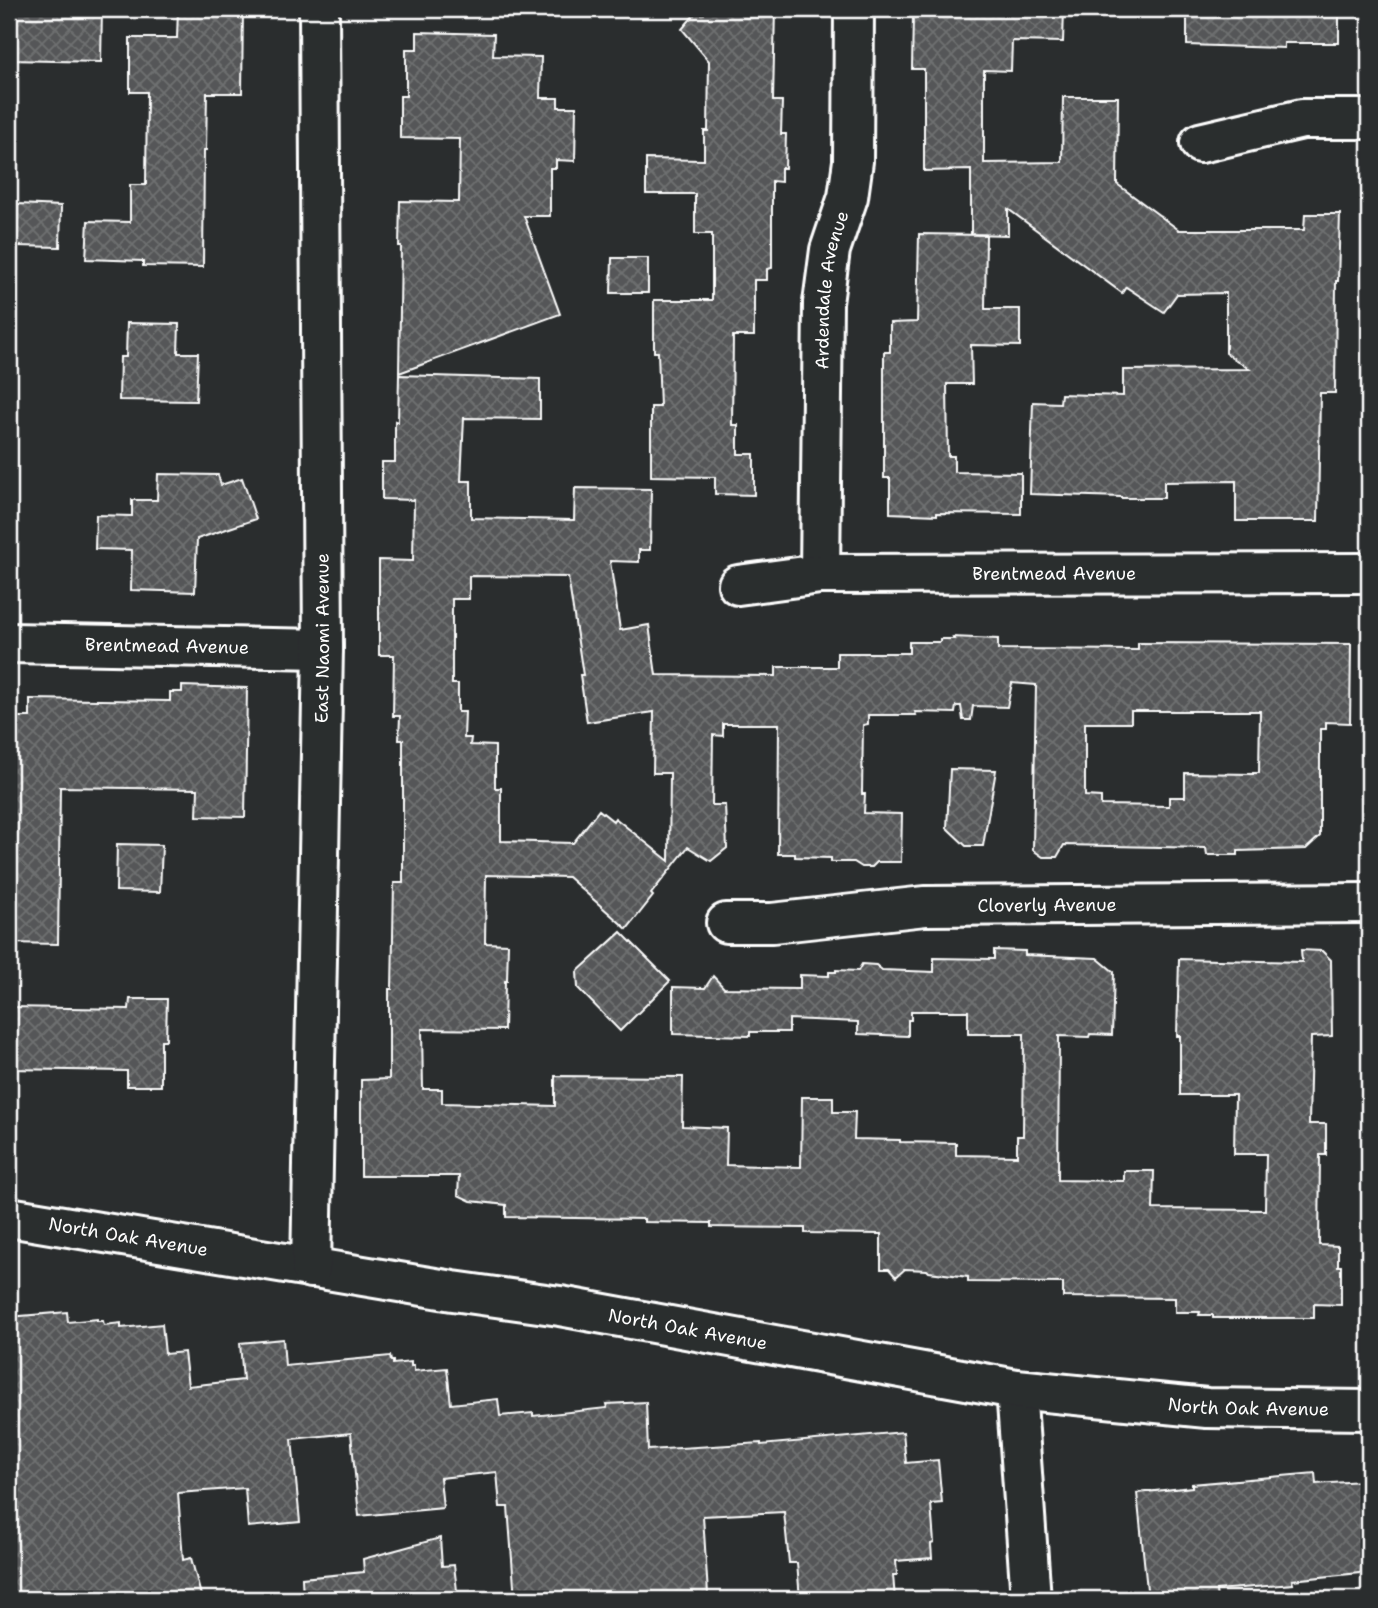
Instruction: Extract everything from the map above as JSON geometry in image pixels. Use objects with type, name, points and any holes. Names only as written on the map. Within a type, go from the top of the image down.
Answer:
[{"type":"street","name":"East Naomi Avenue","points":[[311,1268],[323,649],[319,9]]},
{"type":"street","name":"Ardendale Avenue","points":[[820,574],[823,303],[830,250],[848,197],[853,161],[854,9]]},
{"type":"street","points":[[1200,143],[1302,119],[1369,119]]},
{"type":"street","name":"Brentmead Avenue","points":[[738,585],[820,574],[1369,573]]},
{"type":"street","name":"Brentmead Avenue","points":[[9,643],[323,649]]},
{"type":"street","name":"Cloverly Avenue","points":[[726,923],[772,923],[925,906],[1369,903]]},
{"type":"street","name":"North Oak Avenue","points":[[9,1217],[453,1291],[561,1306],[1016,1389],[1208,1408],[1369,1410]]},
{"type":"street","points":[[1016,1389],[1031,1599]]},
{"type":"building","points":[[9,9],[102,9],[101,62],[9,60]]},
{"type":"building","points":[[178,9],[243,9],[242,93],[207,93],[203,267],[143,266],[143,261],[86,259],[88,221],[130,222],[130,185],[146,185],[147,92],[130,92],[130,38],[177,38]]},
{"type":"building","points":[[704,9],[775,9],[773,101],[782,101],[781,134],[786,134],[785,168],[781,168],[781,182],[772,181],[772,268],[767,269],[767,280],[754,280],[754,336],[733,336],[732,425],[738,425],[738,454],[754,454],[754,495],[715,494],[715,477],[651,476],[651,407],[660,407],[658,352],[654,352],[654,300],[712,300],[712,234],[695,234],[695,194],[646,194],[646,159],[704,160],[704,131],[708,131],[709,61],[682,29],[695,14],[704,14]]},
{"type":"building","points":[[919,9],[1064,9],[1063,42],[1012,41],[1011,71],[984,70],[984,163],[1062,162],[1063,97],[1118,97],[1117,184],[1179,230],[1304,230],[1305,214],[1340,214],[1336,281],[1335,393],[1320,393],[1318,521],[1236,521],[1236,481],[1164,482],[1164,498],[1030,494],[1033,402],[1060,403],[1061,394],[1123,396],[1123,370],[1249,369],[1226,353],[1226,293],[1177,294],[1164,312],[1126,287],[1122,293],[1008,209],[1008,235],[971,234],[971,170],[924,171],[924,69],[912,69],[913,15],[919,15]]},
{"type":"building","points":[[1187,9],[1339,9],[1339,43],[1284,43],[1284,48],[1187,45]]},
{"type":"building","points":[[417,32],[494,34],[493,56],[541,57],[540,98],[558,98],[558,107],[576,107],[575,161],[556,160],[556,168],[550,168],[550,216],[524,216],[560,314],[399,373],[400,201],[459,202],[460,139],[400,138],[400,96],[406,96],[406,49],[417,49]]},
{"type":"building","points":[[18,204],[61,206],[60,247],[17,246]]},
{"type":"building","points":[[919,234],[986,235],[985,309],[1020,309],[1020,346],[971,345],[972,384],[947,384],[948,456],[954,456],[954,472],[1021,473],[1021,514],[890,513],[890,478],[884,478],[884,352],[890,352],[890,323],[917,322]]},
{"type":"building","points":[[612,258],[648,258],[648,293],[611,293]]},
{"type":"building","points":[[127,323],[179,324],[178,353],[198,353],[196,401],[119,400],[120,357],[126,357]]},
{"type":"building","points":[[399,375],[540,379],[540,419],[464,418],[461,481],[471,481],[471,518],[574,520],[575,488],[651,489],[650,550],[639,550],[639,562],[610,561],[620,630],[649,625],[656,675],[776,676],[776,667],[837,667],[837,653],[909,653],[909,642],[940,642],[940,639],[954,639],[953,637],[998,639],[998,649],[1138,650],[1138,643],[1351,644],[1350,723],[1326,722],[1326,729],[1320,729],[1320,836],[1306,849],[1238,851],[1238,855],[1207,855],[1206,848],[1064,845],[1057,857],[1043,857],[1033,850],[1036,685],[1012,683],[1007,707],[973,706],[971,720],[963,720],[961,706],[956,706],[955,713],[868,715],[868,724],[863,725],[864,813],[902,814],[901,862],[877,862],[872,867],[862,867],[854,862],[831,862],[831,858],[778,854],[779,724],[723,724],[723,736],[713,735],[712,805],[725,805],[727,848],[711,861],[688,847],[627,929],[568,877],[486,875],[485,943],[508,944],[504,1030],[422,1029],[423,1089],[442,1089],[442,1103],[555,1106],[555,1076],[683,1077],[682,1126],[727,1128],[726,1165],[801,1167],[802,1097],[833,1097],[833,1112],[855,1112],[854,1139],[956,1143],[956,1155],[1017,1156],[1017,1136],[1023,1136],[1024,1034],[968,1034],[968,1011],[911,1011],[908,1036],[858,1034],[858,1022],[789,1019],[789,1032],[750,1032],[750,1036],[673,1034],[673,987],[705,988],[713,976],[724,988],[800,989],[800,975],[829,976],[829,972],[836,970],[858,971],[862,964],[876,965],[882,970],[934,972],[934,958],[994,959],[994,950],[1025,951],[1025,955],[1097,958],[1114,972],[1112,1035],[1059,1036],[1058,1180],[1124,1181],[1124,1171],[1154,1171],[1153,1209],[1265,1210],[1266,1154],[1234,1154],[1235,1095],[1180,1095],[1180,1036],[1177,1036],[1179,959],[1302,962],[1301,950],[1322,951],[1331,960],[1332,1036],[1311,1037],[1309,1124],[1326,1124],[1326,1155],[1320,1155],[1319,1245],[1338,1246],[1341,1305],[1314,1304],[1314,1318],[1213,1318],[1213,1315],[1199,1315],[1200,1312],[1175,1312],[1175,1298],[1063,1297],[1063,1283],[968,1282],[968,1277],[905,1269],[896,1277],[889,1269],[881,1269],[881,1234],[805,1233],[805,1228],[711,1227],[711,1223],[644,1222],[644,1219],[506,1217],[506,1205],[471,1201],[458,1195],[459,1176],[361,1176],[361,1080],[389,1079],[389,989],[392,989],[394,883],[403,883],[403,740],[399,740],[400,716],[393,716],[394,655],[379,655],[379,560],[413,561],[414,500],[382,499],[382,462],[395,462],[395,421],[398,422]],"holes":[[[469,576],[568,577],[583,675],[580,675],[587,722],[654,712],[653,773],[670,773],[669,861],[615,818],[613,821],[599,810],[573,843],[501,841],[501,788],[495,788],[495,746],[470,745],[471,738],[464,738],[465,712],[458,712],[458,684],[452,684],[452,599],[469,599]],[[1131,711],[1260,711],[1259,773],[1185,773],[1185,797],[1169,797],[1169,806],[1101,805],[1101,797],[1085,796],[1085,723],[1131,723]]]},
{"type":"building","points":[[158,474],[218,475],[221,485],[242,478],[256,519],[197,539],[195,592],[131,590],[132,550],[95,549],[96,515],[132,516],[132,500],[157,500]]},
{"type":"building","points":[[182,686],[247,688],[245,817],[197,816],[198,789],[60,787],[58,944],[9,943],[9,717],[30,717],[30,699],[170,701],[170,692],[182,692]]},
{"type":"building","points":[[950,769],[996,770],[983,846],[966,846],[947,828]]},
{"type":"building","points":[[117,844],[162,845],[160,892],[116,891]]},
{"type":"building","points":[[621,932],[670,981],[620,1031],[578,988],[577,972]]},
{"type":"building","points":[[130,999],[167,999],[166,1040],[161,1040],[161,1086],[127,1086],[127,1071],[9,1069],[9,1007],[129,1009]]},
{"type":"building","points":[[67,1312],[68,1322],[97,1319],[103,1321],[104,1325],[121,1323],[121,1328],[162,1324],[165,1354],[184,1352],[188,1386],[243,1380],[240,1343],[283,1339],[285,1366],[390,1356],[393,1364],[411,1362],[414,1371],[447,1368],[451,1404],[498,1399],[500,1416],[533,1413],[533,1416],[607,1408],[606,1404],[646,1402],[648,1450],[761,1445],[903,1432],[906,1463],[938,1460],[942,1503],[931,1504],[934,1543],[931,1544],[932,1558],[896,1561],[897,1575],[893,1575],[895,1599],[800,1599],[797,1563],[789,1563],[784,1512],[703,1516],[708,1594],[683,1595],[684,1599],[515,1599],[508,1507],[500,1507],[497,1472],[440,1478],[443,1508],[359,1516],[351,1433],[292,1439],[300,1522],[248,1527],[245,1488],[178,1493],[183,1560],[191,1558],[202,1599],[105,1599],[105,1591],[9,1599],[9,1317]]},
{"type":"building","points":[[1315,1473],[1316,1484],[1362,1481],[1365,1513],[1369,1513],[1369,1572],[1292,1580],[1293,1584],[1216,1590],[1217,1599],[1148,1599],[1137,1493],[1192,1487],[1192,1484]]},
{"type":"building","points":[[440,1538],[442,1566],[454,1565],[458,1599],[303,1599],[302,1578],[364,1572],[363,1559]]}]
